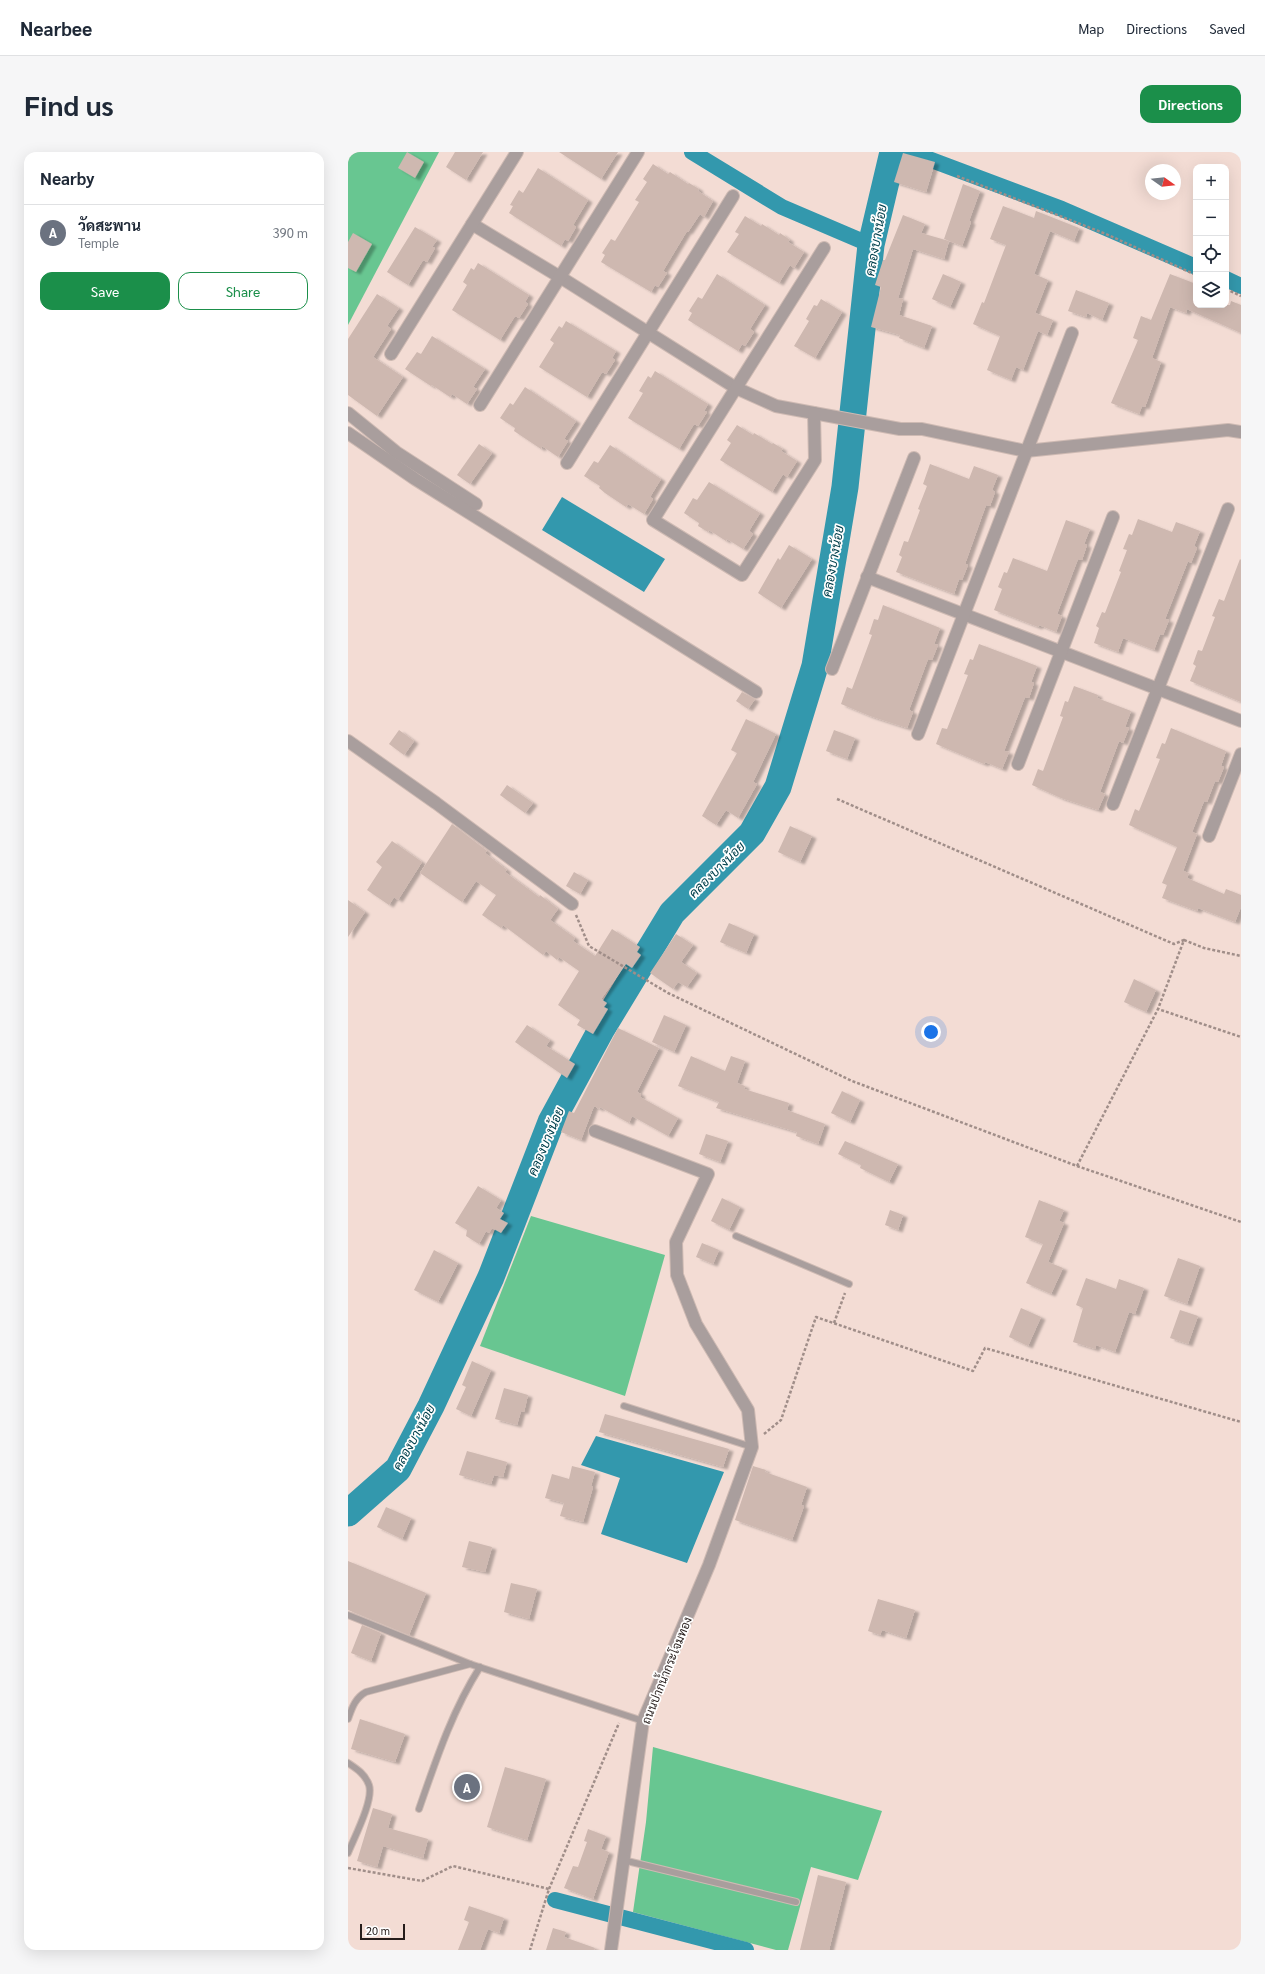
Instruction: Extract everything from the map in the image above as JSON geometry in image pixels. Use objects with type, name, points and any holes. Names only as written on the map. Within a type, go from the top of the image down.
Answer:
[{"type":"street","points":[[391,354],[517,152]]},
{"type":"street","points":[[480,405],[638,152]]},
{"type":"street","points":[[567,463],[733,196]]},
{"type":"street","points":[[472,224],[560,277],[736,388],[776,406],[900,429],[922,429],[1026,450],[1228,430],[1241,432]]},
{"type":"street","points":[[814,413],[815,460],[742,575],[653,520],[824,248]]},
{"type":"street","points":[[918,734],[1072,333]]},
{"type":"street","points":[[348,413],[396,452],[476,504]]},
{"type":"street","points":[[348,433],[415,479],[756,692]]},
{"type":"street","points":[[832,669],[914,458]]},
{"type":"street","points":[[1113,804],[1228,509]]},
{"type":"street","points":[[1018,764],[1113,517]]},
{"type":"street","points":[[867,577],[1241,721]]},
{"type":"street","points":[[348,742],[436,802],[572,904]]},
{"type":"street","points":[[1209,836],[1241,754]]},
{"type":"street","points":[[595,1131],[708,1174],[676,1242],[676,1276],[696,1324],[748,1410],[752,1447]]},
{"type":"street","name":"ถนนปากน้ำกระโจมทอง","points":[[611,1950],[643,1721],[709,1565],[752,1447]]},
{"type":"lane","points":[[736,1236],[849,1284]]},
{"type":"lane","points":[[624,1406],[752,1447]]},
{"type":"lane","points":[[348,1615],[470,1664],[643,1721]]},
{"type":"lane","points":[[348,1719],[352,1706],[359,1696],[366,1692],[470,1664]]},
{"type":"lane","points":[[418,1809],[448,1727],[466,1688],[480,1667]]},
{"type":"lane","points":[[348,1763],[360,1770],[369,1786],[369,1800],[348,1853]]},
{"type":"lane","points":[[623,1860],[796,1902]]},
{"type":"path","points":[[957,176],[1106,234],[1193,274]]},
{"type":"path","points":[[1229,290],[1241,296]]},
{"type":"path","points":[[837,799],[1174,944],[1184,940],[1204,948],[1241,956]]},
{"type":"path","points":[[572,904],[589,946],[668,993],[852,1081],[1077,1166],[1241,1222]]},
{"type":"path","points":[[1077,1166],[1158,1009],[1184,940]]},
{"type":"path","points":[[1158,1009],[1241,1037]]},
{"type":"path","points":[[834,1323],[849,1284]]},
{"type":"path","points":[[752,1447],[781,1420],[816,1317],[973,1371],[985,1348],[1241,1422]]},
{"type":"path","points":[[530,1950],[549,1889],[623,1715]]},
{"type":"path","points":[[348,1868],[422,1881],[453,1866],[549,1889]]},
{"type":"green space","points":[[348,152],[439,152],[348,325]]},
{"type":"green space","points":[[531,1216],[665,1255],[625,1396],[480,1346]]},
{"type":"green space","points":[[653,1747],[882,1811],[858,1880],[811,1867],[788,1950],[776,1950],[633,1912],[646,1822]]},
{"type":"water","points":[[562,497],[665,559],[644,592],[542,530]]},
{"type":"water","points":[[596,1436],[724,1472],[687,1563],[601,1534],[620,1478],[581,1465]]},
{"type":"building","points":[[407,152],[424,162],[415,178],[398,168]]},
{"type":"building","points":[[455,152],[483,152],[466,180],[446,167]]},
{"type":"building","points":[[559,152],[618,152],[601,179]]},
{"type":"building","points":[[903,153],[935,162],[926,192],[894,182]]},
{"type":"building","points":[[653,164],[668,174],[670,172],[688,184],[689,183],[699,189],[698,191],[713,201],[704,217],[700,214],[688,232],[687,231],[663,271],[667,273],[658,287],[655,285],[651,292],[601,262],[605,255],[602,253],[611,239],[615,241],[639,202],[635,200],[647,182],[643,179]]},
{"type":"building","points":[[538,168],[588,200],[573,225],[576,227],[568,241],[565,239],[561,246],[509,213],[513,206],[510,205],[519,190],[523,193]]},
{"type":"building","points":[[963,184],[980,191],[962,246],[944,239]]},
{"type":"building","points":[[1003,206],[1034,218],[1036,211],[1079,228],[1074,241],[1050,231],[1034,274],[1048,280],[1035,313],[1053,320],[1047,335],[1038,331],[1023,370],[1016,367],[1011,380],[987,370],[1000,336],[973,324],[982,302],[984,303],[1006,245],[990,239]]},
{"type":"building","points":[[903,215],[925,224],[921,233],[949,241],[944,259],[913,249],[898,298],[903,299],[899,315],[932,326],[924,348],[899,338],[900,335],[871,327],[881,287],[875,285],[883,260],[885,260]]},
{"type":"building","points":[[745,216],[761,226],[762,224],[779,235],[780,233],[790,240],[788,242],[804,252],[794,268],[790,265],[779,283],[727,252],[739,234],[735,232]]},
{"type":"building","points":[[415,227],[437,240],[432,247],[435,248],[427,262],[423,260],[408,285],[387,272]]},
{"type":"building","points":[[353,233],[372,244],[356,272],[348,268],[348,242]]},
{"type":"building","points":[[478,263],[529,295],[525,302],[528,304],[519,318],[515,316],[500,340],[452,310],[467,285],[463,282],[471,268],[474,270]]},
{"type":"building","points":[[717,274],[765,305],[750,329],[754,332],[745,346],[742,344],[738,351],[688,320],[692,313],[689,311],[698,297],[702,299]]},
{"type":"building","points":[[943,274],[961,282],[950,307],[932,299]]},
{"type":"building","points":[[1170,274],[1193,283],[1193,308],[1229,308],[1231,301],[1241,305],[1241,333],[1187,309],[1186,313],[1170,307],[1152,358],[1161,362],[1145,407],[1142,406],[1139,414],[1111,403],[1138,340],[1133,338],[1141,316],[1151,320]]},
{"type":"building","points":[[1076,290],[1109,303],[1102,320],[1087,313],[1086,317],[1068,311]]},
{"type":"building","points":[[377,294],[399,308],[387,326],[391,329],[373,357],[403,377],[377,416],[348,395],[348,339]]},
{"type":"building","points":[[821,299],[842,312],[815,358],[794,346],[809,321],[806,319],[814,305],[817,306]]},
{"type":"building","points":[[566,321],[616,351],[612,358],[615,360],[606,374],[602,372],[587,397],[539,367],[554,343],[550,340],[559,326],[562,328]]},
{"type":"building","points":[[432,336],[485,369],[473,387],[477,389],[467,404],[452,394],[450,397],[405,369],[417,352],[421,354]]},
{"type":"building","points":[[655,371],[708,404],[704,411],[707,412],[698,426],[694,424],[679,449],[628,418],[643,393],[639,391],[648,376],[651,378]]},
{"type":"building","points":[[525,387],[576,421],[564,439],[568,441],[558,457],[542,446],[541,449],[514,431],[515,428],[500,418],[510,403],[513,405]]},
{"type":"building","points":[[737,425],[753,435],[754,433],[783,449],[781,451],[797,461],[787,477],[783,474],[772,492],[720,460],[731,443],[727,440]]},
{"type":"building","points":[[479,444],[492,453],[470,484],[457,475]]},
{"type":"building","points":[[610,445],[661,479],[650,497],[653,499],[644,514],[628,504],[626,507],[605,493],[599,488],[600,486],[584,476],[594,461],[598,463]]},
{"type":"building","points":[[930,464],[969,479],[974,466],[998,475],[992,490],[995,492],[990,506],[986,505],[965,564],[968,565],[962,580],[959,579],[954,594],[896,572],[902,557],[899,555],[904,541],[908,542],[920,510],[918,509],[927,486],[923,484]]},
{"type":"building","points":[[709,482],[760,513],[749,531],[753,534],[743,549],[727,539],[726,541],[709,530],[708,532],[698,526],[699,523],[684,513],[693,498],[697,500]]},
{"type":"building","points":[[1138,519],[1172,532],[1176,522],[1200,531],[1194,546],[1197,548],[1191,563],[1188,561],[1165,619],[1169,620],[1163,635],[1160,634],[1154,650],[1123,638],[1118,652],[1094,643],[1099,628],[1096,626],[1102,612],[1105,613],[1121,572],[1119,571],[1127,550],[1123,549],[1129,534],[1132,535]]},
{"type":"building","points":[[1066,520],[1090,529],[1084,544],[1087,545],[1082,560],[1078,559],[1057,614],[1062,616],[1056,632],[1039,625],[1038,627],[994,610],[1002,589],[998,587],[1004,572],[1007,573],[1013,558],[1047,571]]},
{"type":"building","points":[[789,545],[812,559],[781,608],[758,593],[778,558],[780,560]]},
{"type":"building","points":[[1240,559],[1241,702],[1190,681],[1196,666],[1193,664],[1198,650],[1202,651],[1215,617],[1212,616],[1219,599],[1224,601]]},
{"type":"building","points":[[883,605],[940,628],[934,644],[938,645],[932,660],[928,659],[909,710],[913,712],[907,728],[870,716],[841,704],[847,687],[852,689],[872,635],[869,634],[874,619],[878,620]]},
{"type":"building","points":[[979,644],[1037,666],[1031,682],[1034,683],[1029,698],[1025,697],[1004,751],[1009,752],[1002,769],[985,762],[984,764],[936,744],[942,728],[947,729],[968,675],[964,674],[970,659],[973,660]]},
{"type":"building","points":[[1074,686],[1098,695],[1097,698],[1131,711],[1125,727],[1129,728],[1123,743],[1119,741],[1100,792],[1105,794],[1098,810],[1061,798],[1032,785],[1038,769],[1043,771],[1063,717],[1060,716],[1065,701],[1068,702]]},
{"type":"building","points":[[742,692],[755,699],[748,709],[736,701]]},
{"type":"building","points":[[746,719],[776,734],[753,782],[757,784],[738,818],[726,810],[716,825],[702,816],[737,753],[731,750]]},
{"type":"building","points":[[1171,728],[1226,751],[1221,766],[1224,767],[1218,782],[1215,781],[1207,802],[1204,801],[1192,832],[1197,834],[1183,871],[1189,873],[1187,878],[1224,894],[1226,889],[1241,895],[1241,907],[1235,922],[1198,908],[1197,911],[1162,898],[1167,885],[1162,883],[1177,847],[1129,825],[1135,809],[1139,811],[1160,759],[1156,758],[1162,743],[1165,744]]},
{"type":"building","points":[[399,730],[414,741],[404,755],[389,744]]},
{"type":"building","points":[[834,730],[855,738],[847,759],[826,751]]},
{"type":"building","points":[[507,785],[533,803],[525,813],[500,795]]},
{"type":"building","points":[[452,824],[487,851],[485,853],[507,870],[505,872],[558,909],[550,920],[575,938],[573,941],[595,956],[612,929],[640,947],[637,952],[641,955],[632,968],[626,964],[601,999],[607,1003],[604,1007],[608,1009],[593,1034],[577,1025],[580,1020],[558,1005],[579,971],[559,957],[557,960],[546,951],[543,955],[503,925],[501,928],[482,915],[496,895],[476,881],[462,902],[420,873]]},
{"type":"building","points":[[790,826],[812,836],[800,862],[778,852]]},
{"type":"building","points":[[392,841],[422,862],[398,900],[394,897],[389,905],[367,890],[382,867],[376,862]]},
{"type":"building","points":[[574,872],[588,880],[580,894],[566,886]]},
{"type":"building","points":[[348,900],[365,912],[348,937]]},
{"type":"building","points":[[729,923],[754,934],[746,953],[720,942]]},
{"type":"building","points":[[676,934],[693,945],[681,962],[697,973],[687,987],[678,982],[673,989],[650,973]]},
{"type":"building","points":[[1134,979],[1156,990],[1146,1012],[1124,1002]]},
{"type":"building","points":[[664,1015],[686,1025],[674,1052],[652,1042]]},
{"type":"building","points":[[527,1025],[550,1040],[546,1046],[575,1064],[567,1078],[515,1042]]},
{"type":"building","points":[[618,1028],[659,1048],[637,1092],[641,1094],[640,1097],[678,1118],[668,1136],[632,1116],[629,1123],[600,1107],[599,1109],[594,1106],[581,1140],[561,1132],[569,1111],[574,1113]]},
{"type":"building","points":[[691,1056],[725,1071],[731,1056],[745,1061],[737,1083],[745,1086],[744,1089],[789,1103],[787,1110],[825,1124],[818,1144],[796,1136],[797,1132],[716,1108],[719,1102],[678,1086]]},
{"type":"building","points":[[842,1091],[860,1100],[850,1122],[831,1113]]},
{"type":"building","points":[[706,1134],[728,1141],[720,1162],[699,1154]]},
{"type":"building","points":[[845,1141],[898,1164],[889,1182],[860,1168],[861,1165],[838,1154]]},
{"type":"building","points":[[478,1186],[501,1200],[496,1208],[504,1213],[500,1219],[508,1223],[501,1233],[492,1228],[489,1233],[486,1231],[479,1244],[466,1236],[467,1230],[455,1223]]},
{"type":"building","points":[[722,1198],[740,1207],[729,1230],[711,1221]]},
{"type":"building","points":[[1039,1200],[1064,1210],[1059,1221],[1064,1223],[1048,1262],[1063,1268],[1051,1294],[1026,1283],[1043,1244],[1025,1237]]},
{"type":"building","points":[[890,1210],[903,1215],[898,1230],[885,1225]]},
{"type":"building","points":[[702,1243],[719,1250],[713,1264],[696,1257]]},
{"type":"building","points":[[434,1250],[458,1263],[438,1302],[414,1290]]},
{"type":"building","points":[[1178,1258],[1200,1266],[1187,1304],[1164,1296]]},
{"type":"building","points":[[1086,1278],[1116,1289],[1119,1279],[1144,1288],[1135,1314],[1129,1312],[1115,1352],[1096,1345],[1095,1349],[1073,1342],[1083,1308],[1076,1305]]},
{"type":"building","points":[[1021,1308],[1041,1317],[1028,1346],[1009,1337]]},
{"type":"building","points":[[1180,1310],[1198,1316],[1188,1344],[1170,1338]]},
{"type":"building","points":[[472,1361],[491,1370],[471,1416],[456,1409],[466,1387],[462,1385]]},
{"type":"building","points":[[504,1388],[528,1395],[524,1412],[521,1411],[517,1425],[495,1419]]},
{"type":"building","points":[[605,1414],[729,1449],[723,1467],[599,1432]]},
{"type":"building","points":[[467,1451],[507,1462],[503,1477],[494,1475],[491,1484],[459,1475]]},
{"type":"building","points":[[572,1466],[595,1472],[591,1486],[593,1487],[583,1522],[560,1516],[564,1503],[545,1498],[552,1474],[569,1479]]},
{"type":"building","points":[[753,1466],[766,1470],[765,1472],[807,1487],[801,1505],[804,1506],[792,1540],[735,1520]]},
{"type":"building","points":[[386,1507],[411,1518],[402,1539],[377,1527]]},
{"type":"building","points":[[469,1541],[492,1547],[485,1572],[462,1567]]},
{"type":"building","points":[[348,1561],[426,1593],[409,1635],[348,1610]]},
{"type":"building","points":[[511,1583],[537,1589],[529,1619],[504,1612]]},
{"type":"building","points":[[878,1599],[915,1610],[906,1638],[882,1630],[880,1635],[868,1631]]},
{"type":"building","points":[[362,1625],[381,1633],[371,1661],[351,1653]]},
{"type":"building","points":[[360,1719],[405,1734],[395,1762],[351,1749]]},
{"type":"building","points":[[505,1767],[546,1779],[527,1840],[487,1827]]},
{"type":"building","points":[[373,1808],[392,1814],[388,1828],[428,1839],[423,1858],[383,1846],[377,1867],[357,1861]]},
{"type":"building","points":[[588,1829],[606,1836],[601,1849],[609,1852],[593,1899],[564,1888],[573,1866],[578,1867],[587,1842],[584,1841]]},
{"type":"building","points":[[818,1875],[846,1882],[829,1950],[800,1950]]},
{"type":"building","points":[[469,1906],[504,1918],[499,1933],[488,1929],[480,1950],[458,1950],[469,1922],[464,1920]]},
{"type":"building","points":[[553,1928],[566,1932],[564,1937],[595,1948],[594,1950],[546,1950]]},
{"type":"waterway","points":[[692,152],[782,207],[871,245]]},
{"type":"waterway","name":"คลองบางน้อย","points":[[348,1513],[398,1469],[431,1406],[491,1277],[551,1122],[601,1030],[672,913],[752,833],[778,787],[815,666],[845,487],[871,245],[893,152]]},
{"type":"waterway","points":[[910,152],[1062,209],[1193,266]]},
{"type":"waterway","points":[[1229,280],[1241,286]]},
{"type":"waterway","points":[[555,1900],[746,1950]]},
{"type":"place","name":"วัดสะพาน","points":[[467,1787]]}]
